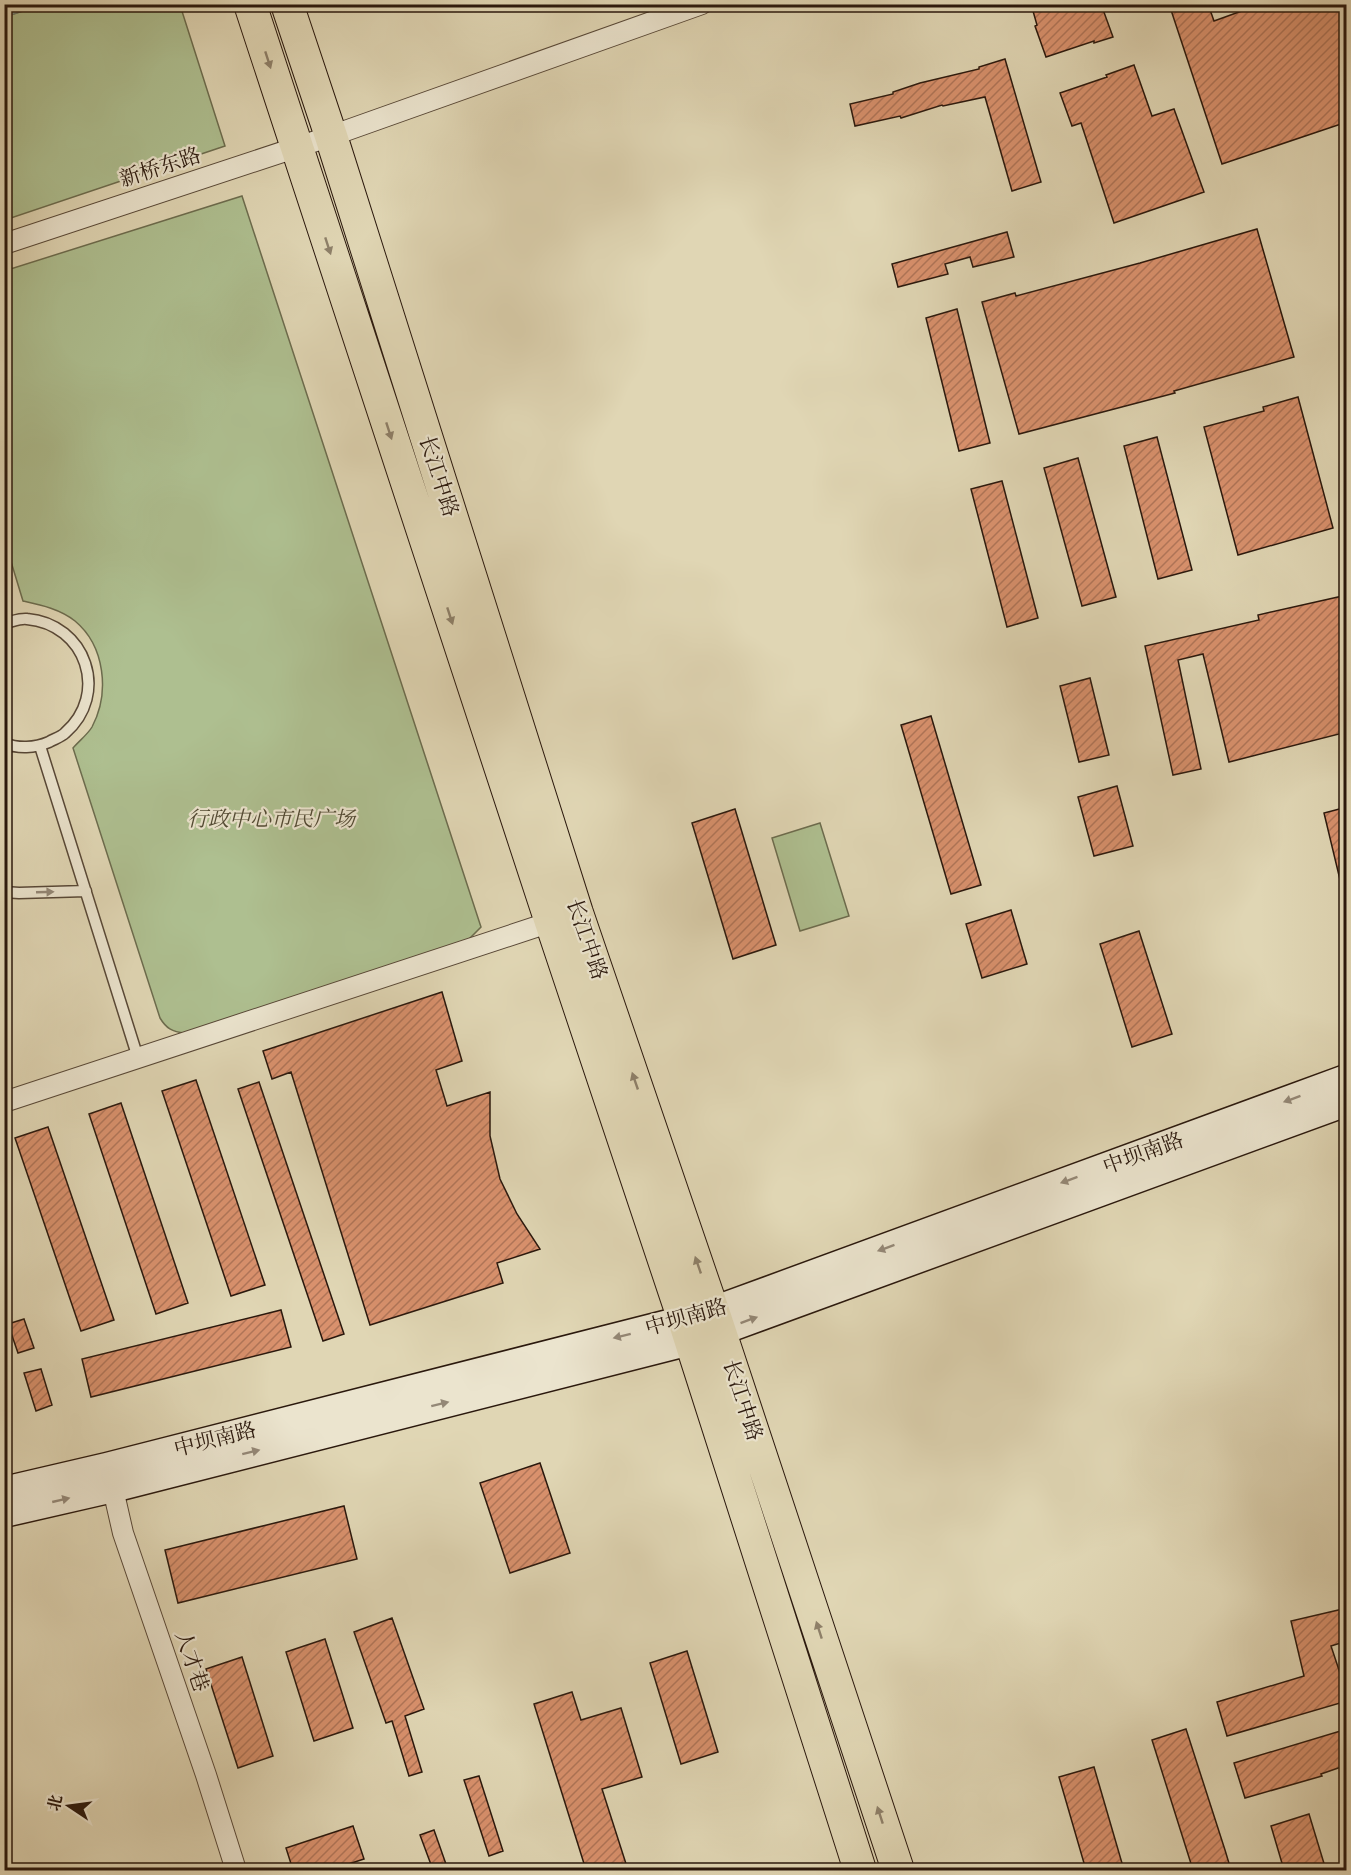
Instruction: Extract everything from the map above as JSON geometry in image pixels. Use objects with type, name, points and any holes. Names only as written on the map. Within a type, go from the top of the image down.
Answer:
[{"type":"main road","name":"长江中路","points":[[250,4],[296,148],[564,918],[702,1326],[898,1870]]},
{"type":"main road","name":"长江中路","points":[[287,4],[331,136],[564,918]]},
{"type":"main road","name":"中坝南路","points":[[4,1491],[702,1326],[1347,1079]]},
{"type":"main road","name":"中坝南路","points":[[4,1513],[124,1485],[702,1326],[1347,1102]]},
{"type":"main road","name":"长江中路","points":[[702,1326],[860,1870]]},
{"type":"street","name":"新桥东路","points":[[4,244],[331,136],[702,4]]},
{"type":"street","points":[[4,1102],[564,918]]},
{"type":"street","name":"人才巷","points":[[107,1467],[123,1533],[236,1870]]},
{"type":"lane","points":[[4,623],[25,619],[51,624],[73,639],[86,663],[89,689],[81,714],[64,734],[40,746],[14,747],[4,743]]},
{"type":"lane","points":[[40,746],[138,1058]]},
{"type":"lane","points":[[4,892],[86,891]]},
{"type":"green space","points":[[41,5],[180,5],[225,146],[5,220],[4,17]]},
{"type":"green space","name":"行政中心市民广场","points":[[242,196],[481,927],[468,940],[185,1033],[170,1029],[160,1018],[73,748],[92,727],[101,700],[101,671],[93,643],[85,631],[69,617],[57,610],[23,601],[5,542],[4,271]]},
{"type":"green space","points":[[820,823],[849,916],[800,931],[772,838]]},
{"type":"water","points":[[5,4],[41,4],[41,5],[5,17]]},
{"type":"building","points":[[1031,4],[1101,4],[1113,37],[1046,57],[1035,26],[1037,25]]},
{"type":"building","points":[[1169,4],[1208,4],[1214,21],[1261,4],[1338,4],[1347,30],[1347,122],[1222,164]]},
{"type":"building","points":[[1005,59],[1041,182],[1012,191],[985,97],[942,105],[901,118],[900,116],[855,126],[850,104],[893,94],[893,92],[920,83],[979,69],[979,67]]},
{"type":"building","points":[[1134,65],[1152,116],[1174,109],[1204,192],[1114,223],[1081,123],[1072,126],[1060,93]]},
{"type":"building","points":[[1257,229],[1294,357],[1174,391],[1175,393],[1019,434],[982,302],[1015,293],[1016,296]]},
{"type":"building","points":[[1007,232],[1014,257],[973,267],[970,257],[945,264],[948,274],[898,287],[892,264]]},
{"type":"building","points":[[957,309],[990,443],[959,451],[926,318]]},
{"type":"building","points":[[1298,397],[1333,528],[1238,555],[1204,427],[1264,411],[1263,407]]},
{"type":"building","points":[[1157,437],[1192,570],[1158,579],[1124,446]]},
{"type":"building","points":[[1078,458],[1116,597],[1082,606],[1044,468]]},
{"type":"building","points":[[1002,481],[1038,618],[1007,627],[971,489]]},
{"type":"building","points":[[1347,595],[1347,732],[1229,762],[1203,654],[1178,660],[1201,769],[1173,775],[1145,646],[1259,620],[1258,615]]},
{"type":"building","points":[[1090,678],[1109,755],[1079,762],[1060,686]]},
{"type":"building","points":[[931,716],[981,885],[951,894],[901,725]]},
{"type":"building","points":[[1117,786],[1133,846],[1094,856],[1078,797]]},
{"type":"building","points":[[1347,807],[1347,883],[1341,884],[1324,813]]},
{"type":"building","points":[[735,809],[776,945],[733,959],[692,823]]},
{"type":"building","points":[[1011,910],[1027,964],[982,978],[966,924]]},
{"type":"building","points":[[1139,931],[1172,1034],[1132,1047],[1100,944]]},
{"type":"building","points":[[442,992],[462,1061],[436,1070],[447,1106],[490,1092],[490,1136],[500,1179],[517,1214],[540,1249],[497,1263],[503,1283],[370,1325],[291,1072],[272,1079],[263,1051]]},
{"type":"building","points":[[196,1080],[265,1285],[231,1296],[162,1091]]},
{"type":"building","points":[[259,1082],[344,1334],[323,1341],[238,1089]]},
{"type":"building","points":[[121,1103],[188,1303],[156,1314],[89,1114]]},
{"type":"building","points":[[48,1127],[114,1320],[81,1331],[15,1138]]},
{"type":"building","points":[[281,1310],[291,1347],[91,1397],[82,1359]]},
{"type":"building","points":[[24,1319],[34,1348],[18,1353],[8,1324]]},
{"type":"building","points":[[41,1369],[52,1405],[36,1411],[24,1373]]},
{"type":"building","points":[[540,1463],[570,1553],[510,1573],[480,1483]]},
{"type":"building","points":[[344,1506],[357,1559],[178,1603],[165,1550]]},
{"type":"building","points":[[1347,1608],[1347,1641],[1331,1646],[1347,1694],[1347,1701],[1227,1736],[1217,1702],[1304,1676],[1291,1621]]},
{"type":"building","points":[[392,1618],[424,1709],[405,1716],[422,1772],[409,1776],[392,1721],[386,1723],[354,1632]]},
{"type":"building","points":[[325,1639],[353,1728],[314,1741],[286,1652]]},
{"type":"building","points":[[687,1651],[718,1752],[681,1764],[650,1663]]},
{"type":"building","points":[[242,1657],[273,1756],[238,1768],[206,1669]]},
{"type":"building","points":[[572,1692],[581,1720],[621,1708],[642,1777],[602,1789],[628,1870],[586,1870],[534,1704]]},
{"type":"building","points":[[1186,1729],[1231,1870],[1193,1870],[1152,1740]]},
{"type":"building","points":[[1347,1729],[1347,1765],[1321,1774],[1322,1776],[1245,1798],[1234,1763]]},
{"type":"building","points":[[1094,1767],[1124,1870],[1086,1870],[1059,1777]]},
{"type":"building","points":[[479,1776],[503,1851],[489,1856],[464,1780]]},
{"type":"building","points":[[1309,1814],[1326,1870],[1284,1870],[1271,1826]]},
{"type":"building","points":[[353,1826],[364,1859],[330,1870],[293,1870],[286,1848]]},
{"type":"building","points":[[434,1830],[447,1867],[438,1870],[433,1870],[420,1835]]}]
